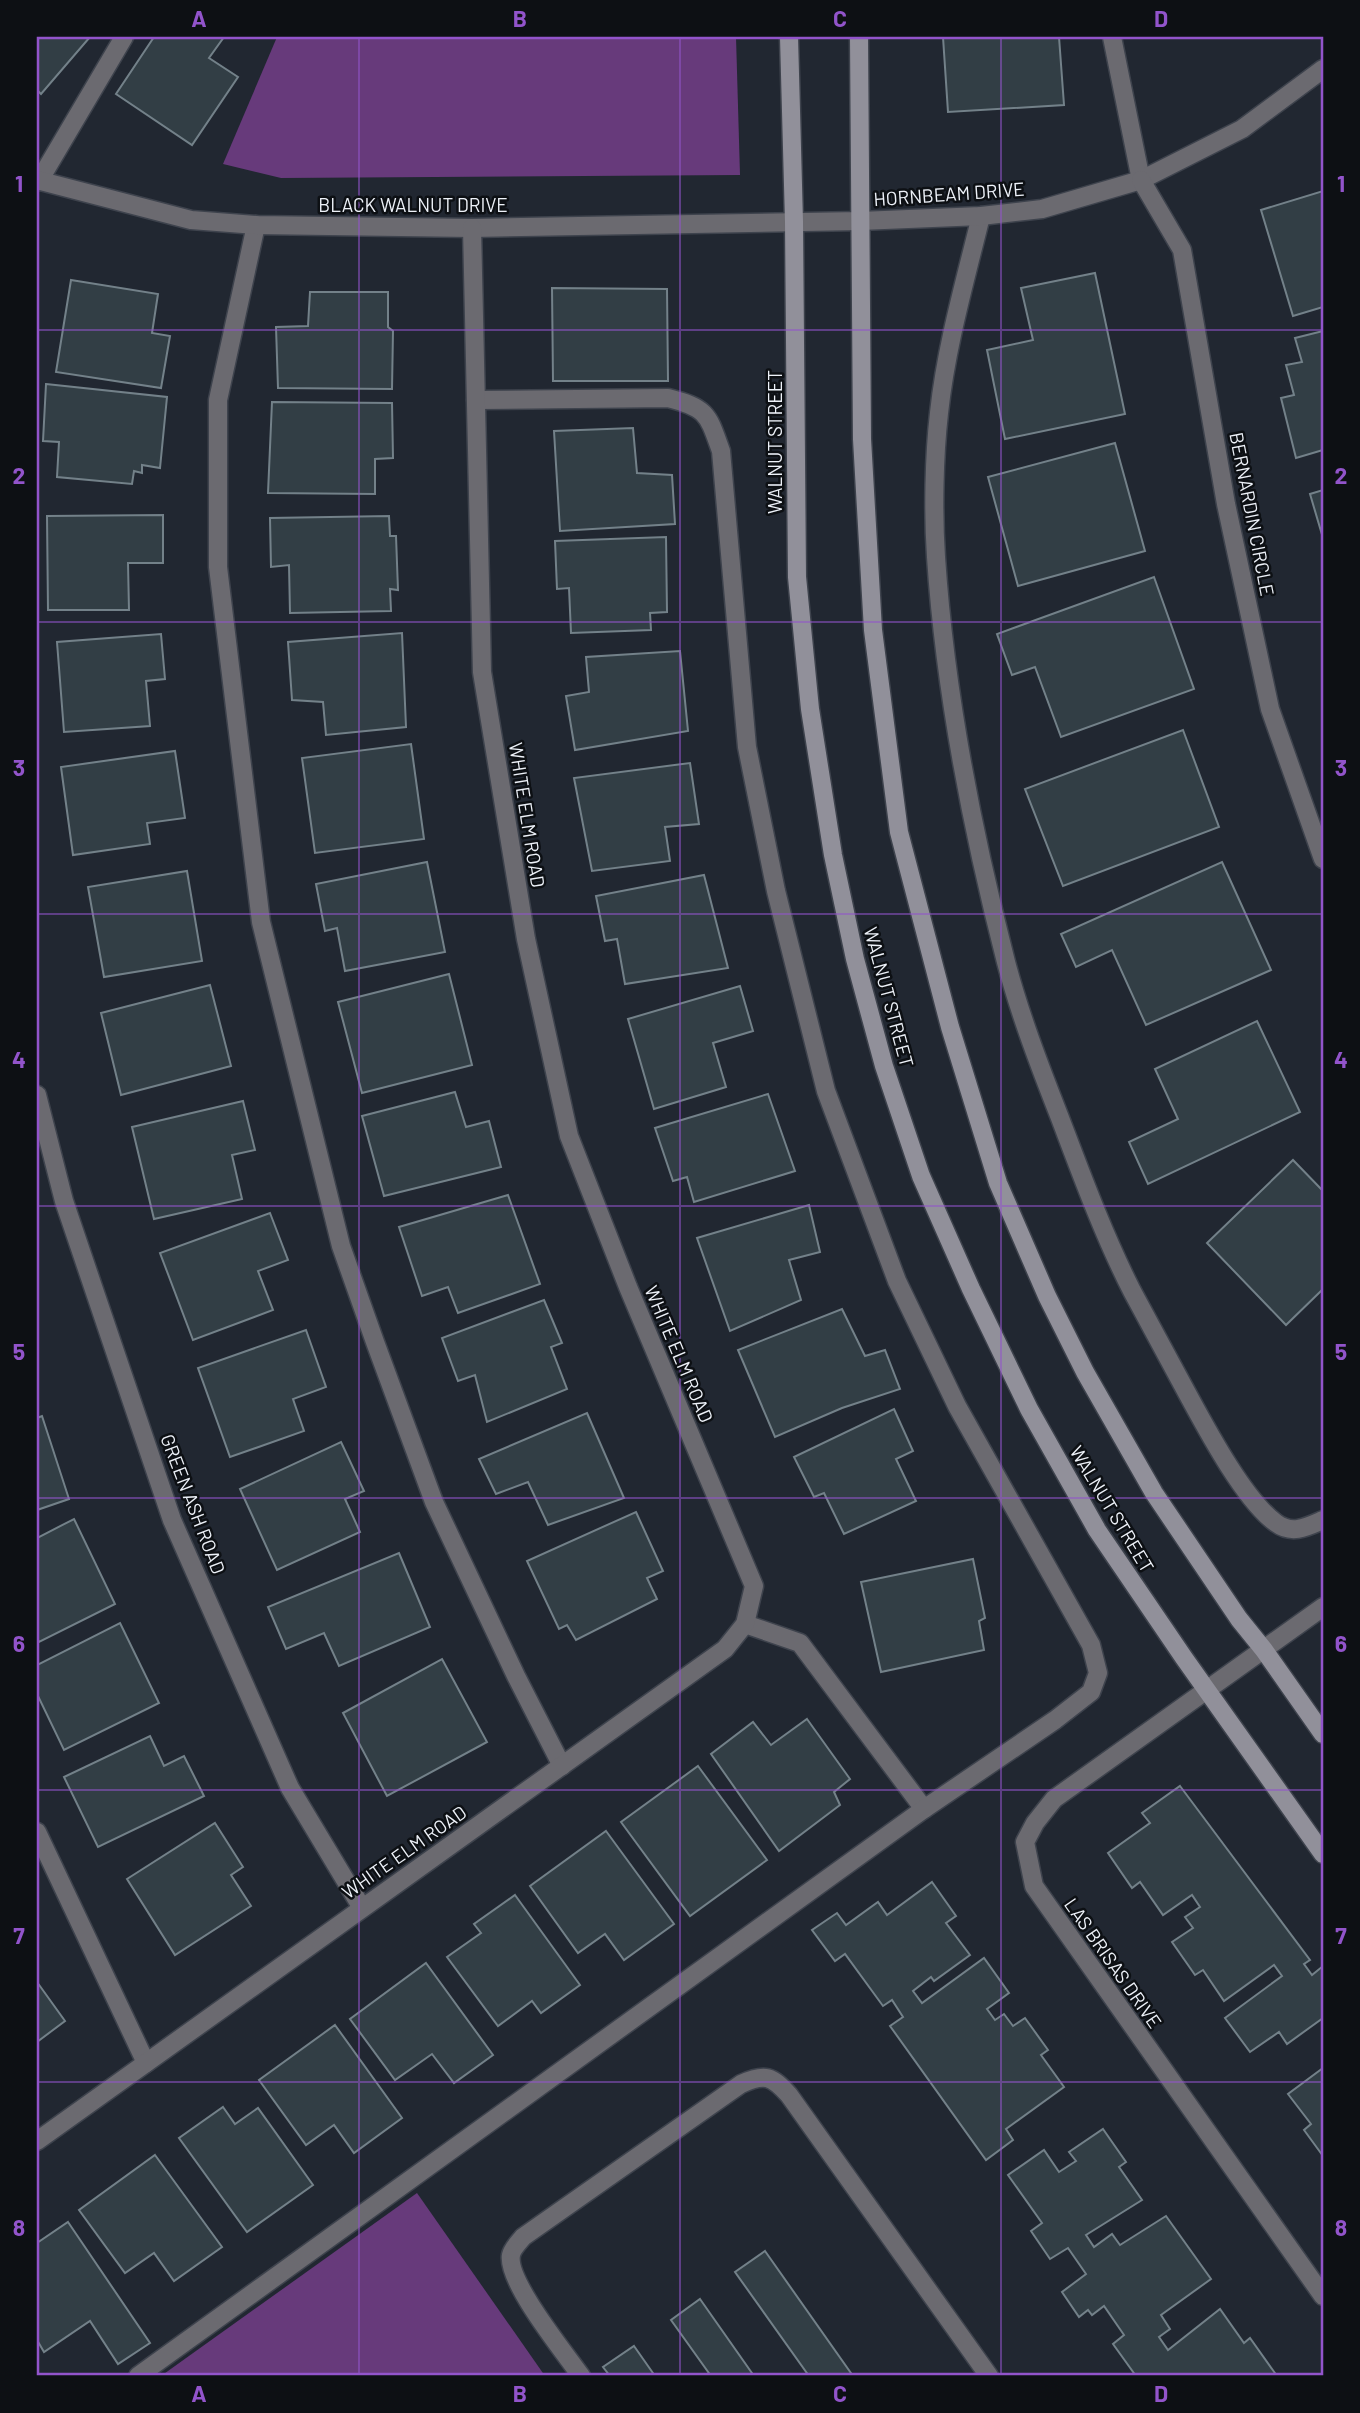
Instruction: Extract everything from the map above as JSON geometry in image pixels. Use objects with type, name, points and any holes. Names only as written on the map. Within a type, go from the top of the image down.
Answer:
[{"type":"main road","name":"WALNUT STREET","points":[[789,37],[794,222],[797,577],[809,696],[833,855],[855,959],[884,1066],[921,1176],[971,1290],[1029,1409],[1097,1530],[1207,1692],[1323,1854]]},
{"type":"main road","points":[[859,37],[862,439],[873,631],[899,832],[950,1027],[998,1183],[1063,1329],[1154,1493],[1323,1734]]},
{"type":"street","points":[[38,182],[124,37]]},
{"type":"street","name":"BERNARDIN CIRCLE","points":[[1112,37],[1141,180],[1182,250],[1226,504],[1270,709],[1323,859]]},
{"type":"street","name":"HORNBEAM DRIVE","points":[[794,222],[981,216],[1042,209],[1141,180],[1242,129],[1323,69]]},
{"type":"street","name":"BLACK WALNUT DRIVE","points":[[38,182],[191,220],[256,225],[472,228],[794,222]]},
{"type":"street","points":[[981,216],[958,306],[939,415],[936,555],[957,729],[979,847],[1007,965],[1041,1071],[1091,1197],[1131,1289],[1205,1426],[1249,1494],[1276,1523],[1300,1530],[1323,1520]]},
{"type":"street","points":[[256,225],[218,400],[218,567],[261,922],[341,1246],[375,1342],[434,1502],[516,1676],[562,1766]]},
{"type":"street","name":"WHITE ELM ROAD","points":[[37,2141],[725,1649],[746,1624],[754,1586],[628,1287],[569,1136],[526,939],[482,672],[472,228]]},
{"type":"street","points":[[138,2376],[924,1810],[1055,1720],[1091,1692],[1098,1673],[1091,1644],[957,1406],[897,1281],[826,1091],[776,891],[747,747],[721,451],[708,415],[688,403],[668,398],[476,400]]},
{"type":"street","name":"GREEN ASH ROAD","points":[[37,1095],[64,1200],[173,1520],[290,1788],[362,1908]]},
{"type":"street","name":"LAS BRISAS DRIVE","points":[[1323,1607],[1054,1799],[1035,1822],[1026,1842],[1034,1886],[1323,2296]]},
{"type":"street","points":[[746,1624],[800,1643],[924,1810]]},
{"type":"street","points":[[37,1832],[146,2063]]},
{"type":"street","points":[[581,2376],[519,2287],[511,2270],[511,2253],[523,2237],[741,2084],[757,2077],[775,2080],[789,2095],[989,2376]]},
{"type":"shaded area","points":[[277,37],[736,37],[740,175],[281,178],[223,164]]},
{"type":"shaded area","points":[[417,2193],[545,2376],[161,2376]]},
{"type":"building","points":[[37,37],[90,37],[41,94],[37,90]]},
{"type":"building","points":[[154,37],[224,37],[209,58],[238,77],[192,145],[116,94]]},
{"type":"building","points":[[943,37],[1059,37],[1064,105],[948,112]]},
{"type":"building","points":[[1323,191],[1323,307],[1293,316],[1261,210]]},
{"type":"building","points":[[1095,273],[1125,414],[1005,439],[987,350],[1033,340],[1021,288]]},
{"type":"building","points":[[71,280],[158,294],[152,333],[170,336],[161,388],[56,372]]},
{"type":"building","points":[[552,288],[667,289],[668,381],[553,381]]},
{"type":"building","points":[[310,292],[388,292],[388,327],[393,331],[392,389],[278,388],[276,327],[308,326]]},
{"type":"building","points":[[1323,331],[1323,450],[1296,458],[1281,398],[1294,395],[1286,365],[1302,362],[1295,338]]},
{"type":"building","points":[[46,384],[167,397],[160,468],[142,465],[142,473],[134,471],[132,484],[57,477],[59,442],[43,441]]},
{"type":"building","points":[[272,402],[392,403],[393,458],[375,459],[375,494],[268,493]]},
{"type":"building","points":[[633,428],[637,473],[672,475],[675,524],[560,531],[554,431]]},
{"type":"building","points":[[1115,443],[1145,551],[1018,586],[988,477]]},
{"type":"building","points":[[1323,490],[1323,538],[1310,494]]},
{"type":"building","points":[[163,515],[163,563],[128,563],[129,610],[48,610],[47,516]]},
{"type":"building","points":[[389,516],[390,536],[396,536],[398,590],[390,589],[391,611],[290,613],[289,565],[271,567],[270,518]]},
{"type":"building","points":[[666,537],[667,612],[650,613],[651,630],[571,633],[569,588],[557,589],[555,541]]},
{"type":"building","points":[[1154,577],[1194,689],[1061,737],[1035,667],[1012,675],[997,634]]},
{"type":"building","points":[[402,633],[406,727],[326,735],[323,702],[292,700],[288,642]]},
{"type":"building","points":[[161,634],[165,679],[146,681],[150,726],[64,732],[57,642]]},
{"type":"building","points":[[680,651],[688,731],[575,750],[566,696],[589,692],[586,657]]},
{"type":"building","points":[[1183,730],[1219,827],[1063,886],[1025,789]]},
{"type":"building","points":[[411,744],[424,839],[315,853],[302,758]]},
{"type":"building","points":[[175,751],[185,818],[147,823],[150,844],[73,855],[61,767]]},
{"type":"building","points":[[690,763],[699,824],[665,827],[670,861],[592,871],[574,778]]},
{"type":"building","points":[[427,862],[445,952],[345,971],[337,928],[325,931],[316,884]]},
{"type":"building","points":[[1222,862],[1271,970],[1146,1025],[1112,950],[1076,967],[1061,934]]},
{"type":"building","points":[[187,871],[202,961],[104,977],[88,887]]},
{"type":"building","points":[[704,875],[728,968],[625,984],[617,939],[605,941],[596,896]]},
{"type":"building","points":[[449,974],[472,1065],[362,1093],[338,1002]]},
{"type":"building","points":[[210,985],[231,1066],[121,1095],[101,1013]]},
{"type":"building","points":[[740,986],[753,1031],[713,1043],[726,1087],[654,1109],[628,1019]]},
{"type":"building","points":[[1257,1021],[1300,1112],[1148,1184],[1129,1142],[1178,1119],[1155,1069]]},
{"type":"building","points":[[455,1092],[466,1127],[489,1121],[501,1167],[384,1196],[362,1116]]},
{"type":"building","points":[[768,1094],[795,1171],[694,1202],[687,1177],[673,1181],[655,1128]]},
{"type":"building","points":[[243,1101],[255,1150],[232,1155],[242,1199],[154,1219],[132,1127]]},
{"type":"building","points":[[1293,1160],[1323,1191],[1323,1289],[1286,1325],[1207,1243]]},
{"type":"building","points":[[508,1195],[540,1284],[458,1313],[448,1287],[422,1296],[399,1227]]},
{"type":"building","points":[[809,1205],[820,1252],[789,1260],[801,1300],[730,1331],[697,1238]]},
{"type":"building","points":[[270,1213],[288,1260],[258,1271],[273,1310],[193,1340],[160,1253]]},
{"type":"building","points":[[544,1300],[562,1343],[551,1347],[567,1389],[487,1422],[475,1375],[458,1381],[442,1338]]},
{"type":"building","points":[[842,1309],[865,1356],[885,1350],[900,1389],[842,1408],[775,1437],[738,1350]]},
{"type":"building","points":[[306,1330],[326,1387],[293,1399],[304,1431],[230,1457],[198,1368]]},
{"type":"building","points":[[894,1409],[913,1451],[896,1459],[916,1501],[844,1534],[824,1493],[814,1497],[794,1457]]},
{"type":"building","points":[[587,1413],[624,1498],[548,1525],[528,1482],[496,1494],[479,1459]]},
{"type":"building","points":[[42,1416],[69,1499],[37,1510],[37,1418]]},
{"type":"building","points":[[341,1442],[364,1491],[345,1499],[360,1532],[277,1570],[240,1489]]},
{"type":"building","points":[[636,1512],[663,1571],[647,1578],[657,1599],[576,1640],[567,1625],[559,1629],[527,1561]]},
{"type":"building","points":[[74,1519],[115,1604],[39,1642],[37,1538]]},
{"type":"building","points":[[399,1553],[430,1627],[339,1666],[324,1633],[286,1649],[268,1607]]},
{"type":"building","points":[[973,1559],[985,1618],[979,1621],[984,1650],[881,1672],[861,1582]]},
{"type":"building","points":[[120,1623],[159,1703],[64,1750],[37,1694],[37,1665]]},
{"type":"building","points":[[442,1659],[487,1742],[387,1796],[343,1713]]},
{"type":"building","points":[[807,1719],[850,1779],[834,1792],[840,1805],[779,1851],[711,1754],[753,1722],[771,1745]]},
{"type":"building","points":[[150,1736],[164,1766],[184,1756],[204,1796],[98,1847],[64,1777]]},
{"type":"building","points":[[698,1766],[767,1860],[690,1916],[621,1822]]},
{"type":"building","points":[[1180,1786],[1310,1960],[1304,1964],[1312,1975],[1323,1966],[1323,2018],[1287,2044],[1279,2032],[1250,2052],[1225,2018],[1282,1976],[1274,1965],[1224,2001],[1203,1970],[1195,1975],[1172,1942],[1193,1928],[1185,1917],[1200,1907],[1192,1895],[1163,1915],[1140,1882],[1132,1888],[1108,1853],[1150,1823],[1142,1813]]},
{"type":"building","points":[[215,1823],[243,1867],[231,1875],[251,1906],[175,1955],[127,1879]]},
{"type":"building","points":[[606,1831],[674,1924],[624,1960],[605,1934],[578,1953],[530,1886]]},
{"type":"building","points":[[932,1882],[956,1916],[946,1923],[970,1955],[934,1981],[931,1977],[913,1991],[922,2003],[984,1958],[1009,1993],[987,2009],[995,2020],[1004,2014],[1013,2026],[1025,2018],[1048,2050],[1041,2055],[1064,2087],[1006,2129],[1013,2140],[986,2160],[890,2026],[903,2017],[892,2000],[883,2006],[845,1954],[835,1961],[812,1930],[837,1913],[846,1925],[878,1902],[887,1915]]},
{"type":"building","points":[[515,1895],[580,1985],[541,2013],[532,2001],[498,2026],[447,1957],[481,1933],[474,1924]]},
{"type":"building","points":[[426,1963],[493,2055],[454,2083],[432,2054],[395,2080],[350,2019]]},
{"type":"building","points":[[37,1982],[65,2021],[37,2042]]},
{"type":"building","points":[[335,2025],[402,2118],[354,2153],[334,2125],[306,2145],[259,2080]]},
{"type":"building","points":[[1323,2068],[1323,2156],[1304,2130],[1311,2124],[1288,2094]]},
{"type":"building","points":[[223,2107],[235,2124],[258,2108],[313,2185],[247,2232],[179,2138]]},
{"type":"building","points":[[1103,2129],[1126,2162],[1119,2167],[1142,2200],[1086,2235],[1094,2247],[1112,2234],[1120,2245],[1166,2216],[1211,2279],[1161,2315],[1170,2329],[1159,2337],[1168,2350],[1220,2309],[1244,2343],[1250,2338],[1277,2376],[1136,2376],[1113,2344],[1124,2335],[1104,2306],[1092,2315],[1088,2310],[1079,2317],[1062,2292],[1086,2274],[1068,2248],[1050,2259],[1031,2231],[1042,2223],[1008,2175],[1044,2150],[1059,2172],[1076,2161],[1069,2152]]},
{"type":"building","points":[[155,2155],[222,2247],[174,2281],[154,2253],[125,2273],[79,2210]]},
{"type":"building","points":[[68,2222],[150,2343],[118,2364],[90,2321],[44,2352],[37,2340],[37,2243]]},
{"type":"building","points":[[765,2251],[853,2376],[809,2376],[735,2272]]},
{"type":"building","points":[[700,2299],[754,2376],[711,2376],[671,2320]]},
{"type":"building","points":[[634,2346],[655,2376],[610,2376],[603,2367]]}]
